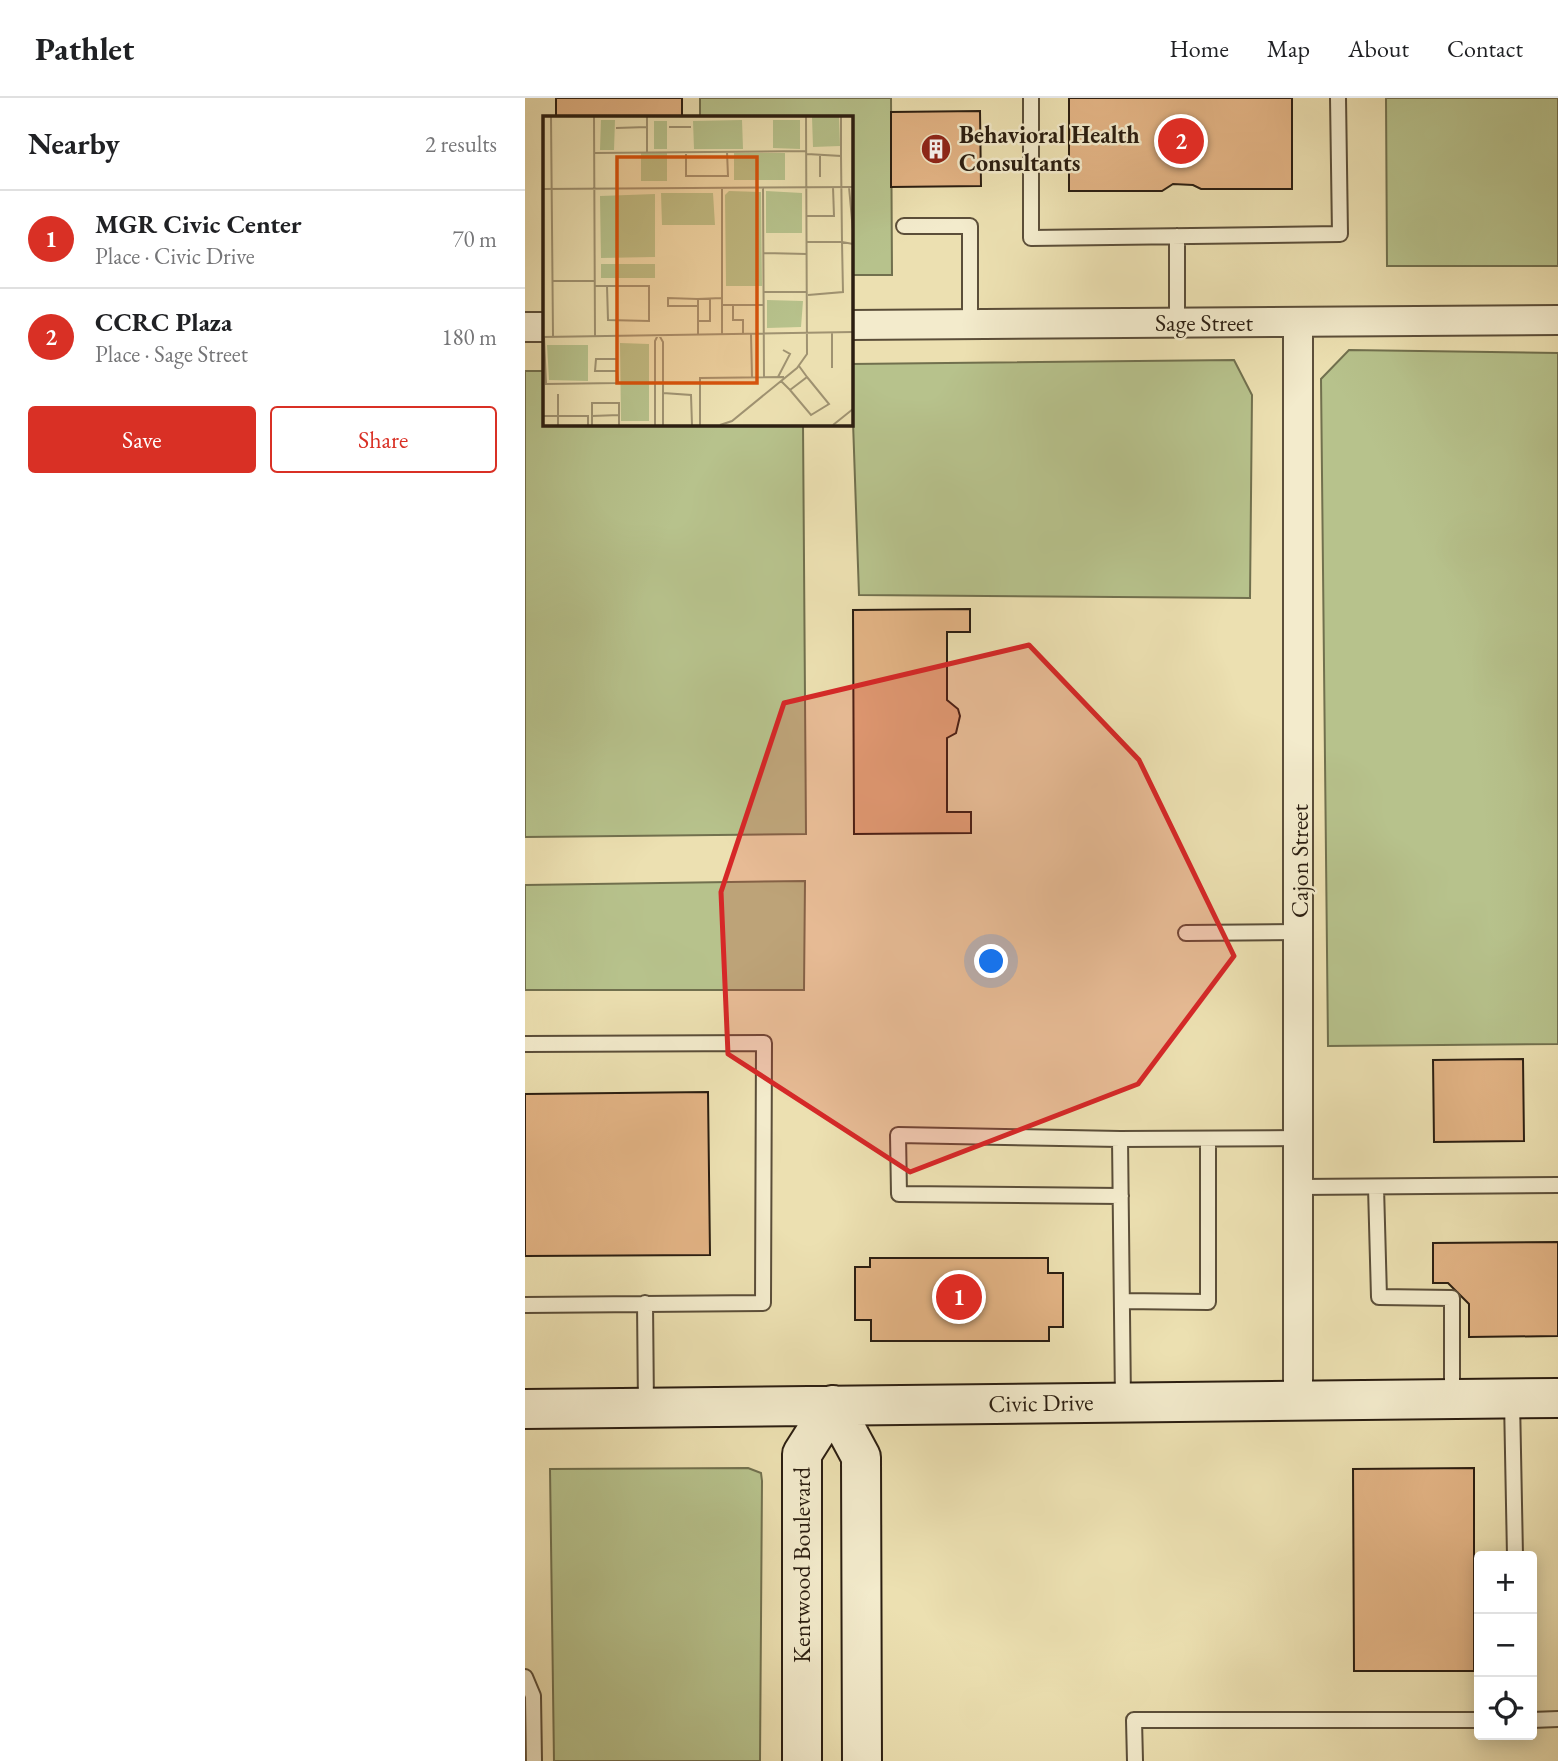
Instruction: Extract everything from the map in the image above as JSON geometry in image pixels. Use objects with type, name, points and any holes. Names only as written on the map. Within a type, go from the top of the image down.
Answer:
[{"type":"street","name":"Sage Street","points":[[852,325],[1558,320]]},
{"type":"street","name":"Cajon Street","points":[[1298,322],[1298,1401]]},
{"type":"street","points":[[525,327],[543,327]]},
{"type":"street","name":"Civic Drive","points":[[525,1409],[1558,1398]]},
{"type":"street","points":[[833,1405],[861,1457],[862,1761]]},
{"type":"street","name":"Kentwood Boulevard","points":[[802,1761],[802,1454],[833,1405]]},
{"type":"lane","points":[[1031,98],[1031,238],[1340,234],[1338,98]]},
{"type":"lane","points":[[904,226],[970,226],[970,324]]},
{"type":"lane","points":[[1177,236],[1177,323]]},
{"type":"lane","points":[[1186,933],[1300,932]]},
{"type":"lane","points":[[525,1044],[764,1043],[763,1303],[525,1305]]},
{"type":"lane","points":[[1121,1196],[899,1194],[898,1135],[1120,1139],[1300,1138]]},
{"type":"lane","points":[[1120,1139],[1123,1402]]},
{"type":"lane","points":[[1122,1301],[1209,1302],[1209,1139]]},
{"type":"lane","points":[[1299,1186],[1558,1185]]},
{"type":"lane","points":[[1376,1186],[1379,1297],[1452,1298],[1452,1399]]},
{"type":"lane","points":[[645,1303],[646,1407]]},
{"type":"lane","points":[[1512,1399],[1515,1551]]},
{"type":"lane","points":[[525,1677],[533,1696],[534,1761]]},
{"type":"lane","points":[[1537,1720],[1558,1719]]},
{"type":"lane","points":[[1135,1761],[1134,1720],[1474,1720]]},
{"type":"highlighted area","points":[[1029,645],[1139,760],[1234,956],[1138,1084],[910,1172],[728,1054],[721,892],[784,703]]},
{"type":"green space","points":[[700,98],[891,98],[892,275],[852,275],[852,116],[700,116]]},
{"type":"green space","points":[[1386,98],[1558,98],[1558,266],[1387,266]]},
{"type":"green space","points":[[1349,350],[1558,353],[1558,1044],[1328,1046],[1321,379]]},
{"type":"green space","points":[[1234,360],[1252,395],[1250,598],[859,595],[852,364]]},
{"type":"green space","points":[[525,371],[543,371],[543,425],[803,425],[806,834],[525,837]]},
{"type":"green space","points":[[805,881],[804,990],[525,990],[525,885]]},
{"type":"green space","points":[[748,1468],[761,1473],[762,1481],[760,1761],[554,1761],[550,1469]]},
{"type":"building","points":[[556,98],[682,98],[682,116],[556,116]]},
{"type":"building","points":[[1069,98],[1292,98],[1292,189],[1201,189],[1193,185],[1173,184],[1162,191],[1069,191]]},
{"type":"building","name":"Behavioral Health Consultants","points":[[980,111],[981,186],[891,187],[891,112]]},
{"type":"building","points":[[970,609],[970,632],[947,632],[947,700],[958,709],[960,716],[956,733],[947,738],[947,812],[971,812],[971,833],[854,834],[853,610]]},
{"type":"building","points":[[1523,1059],[1524,1141],[1434,1142],[1433,1060]]},
{"type":"building","points":[[708,1092],[710,1255],[525,1256],[525,1094]]},
{"type":"building","points":[[1558,1242],[1558,1336],[1469,1337],[1469,1304],[1448,1283],[1433,1283],[1433,1243]]},
{"type":"building","points":[[870,1258],[1048,1258],[1048,1273],[1063,1273],[1063,1327],[1049,1327],[1049,1341],[871,1341],[871,1320],[855,1320],[855,1267],[870,1267]]},
{"type":"building","points":[[1474,1468],[1474,1671],[1354,1671],[1353,1469]]},
{"type":"place","name":"CCRC Plaza","points":[[1181,141]]},
{"type":"place","name":"Behavioral Health Consultants","points":[[936,149]]},
{"type":"place","name":"MGR Civic Center","points":[[959,1297]]}]
